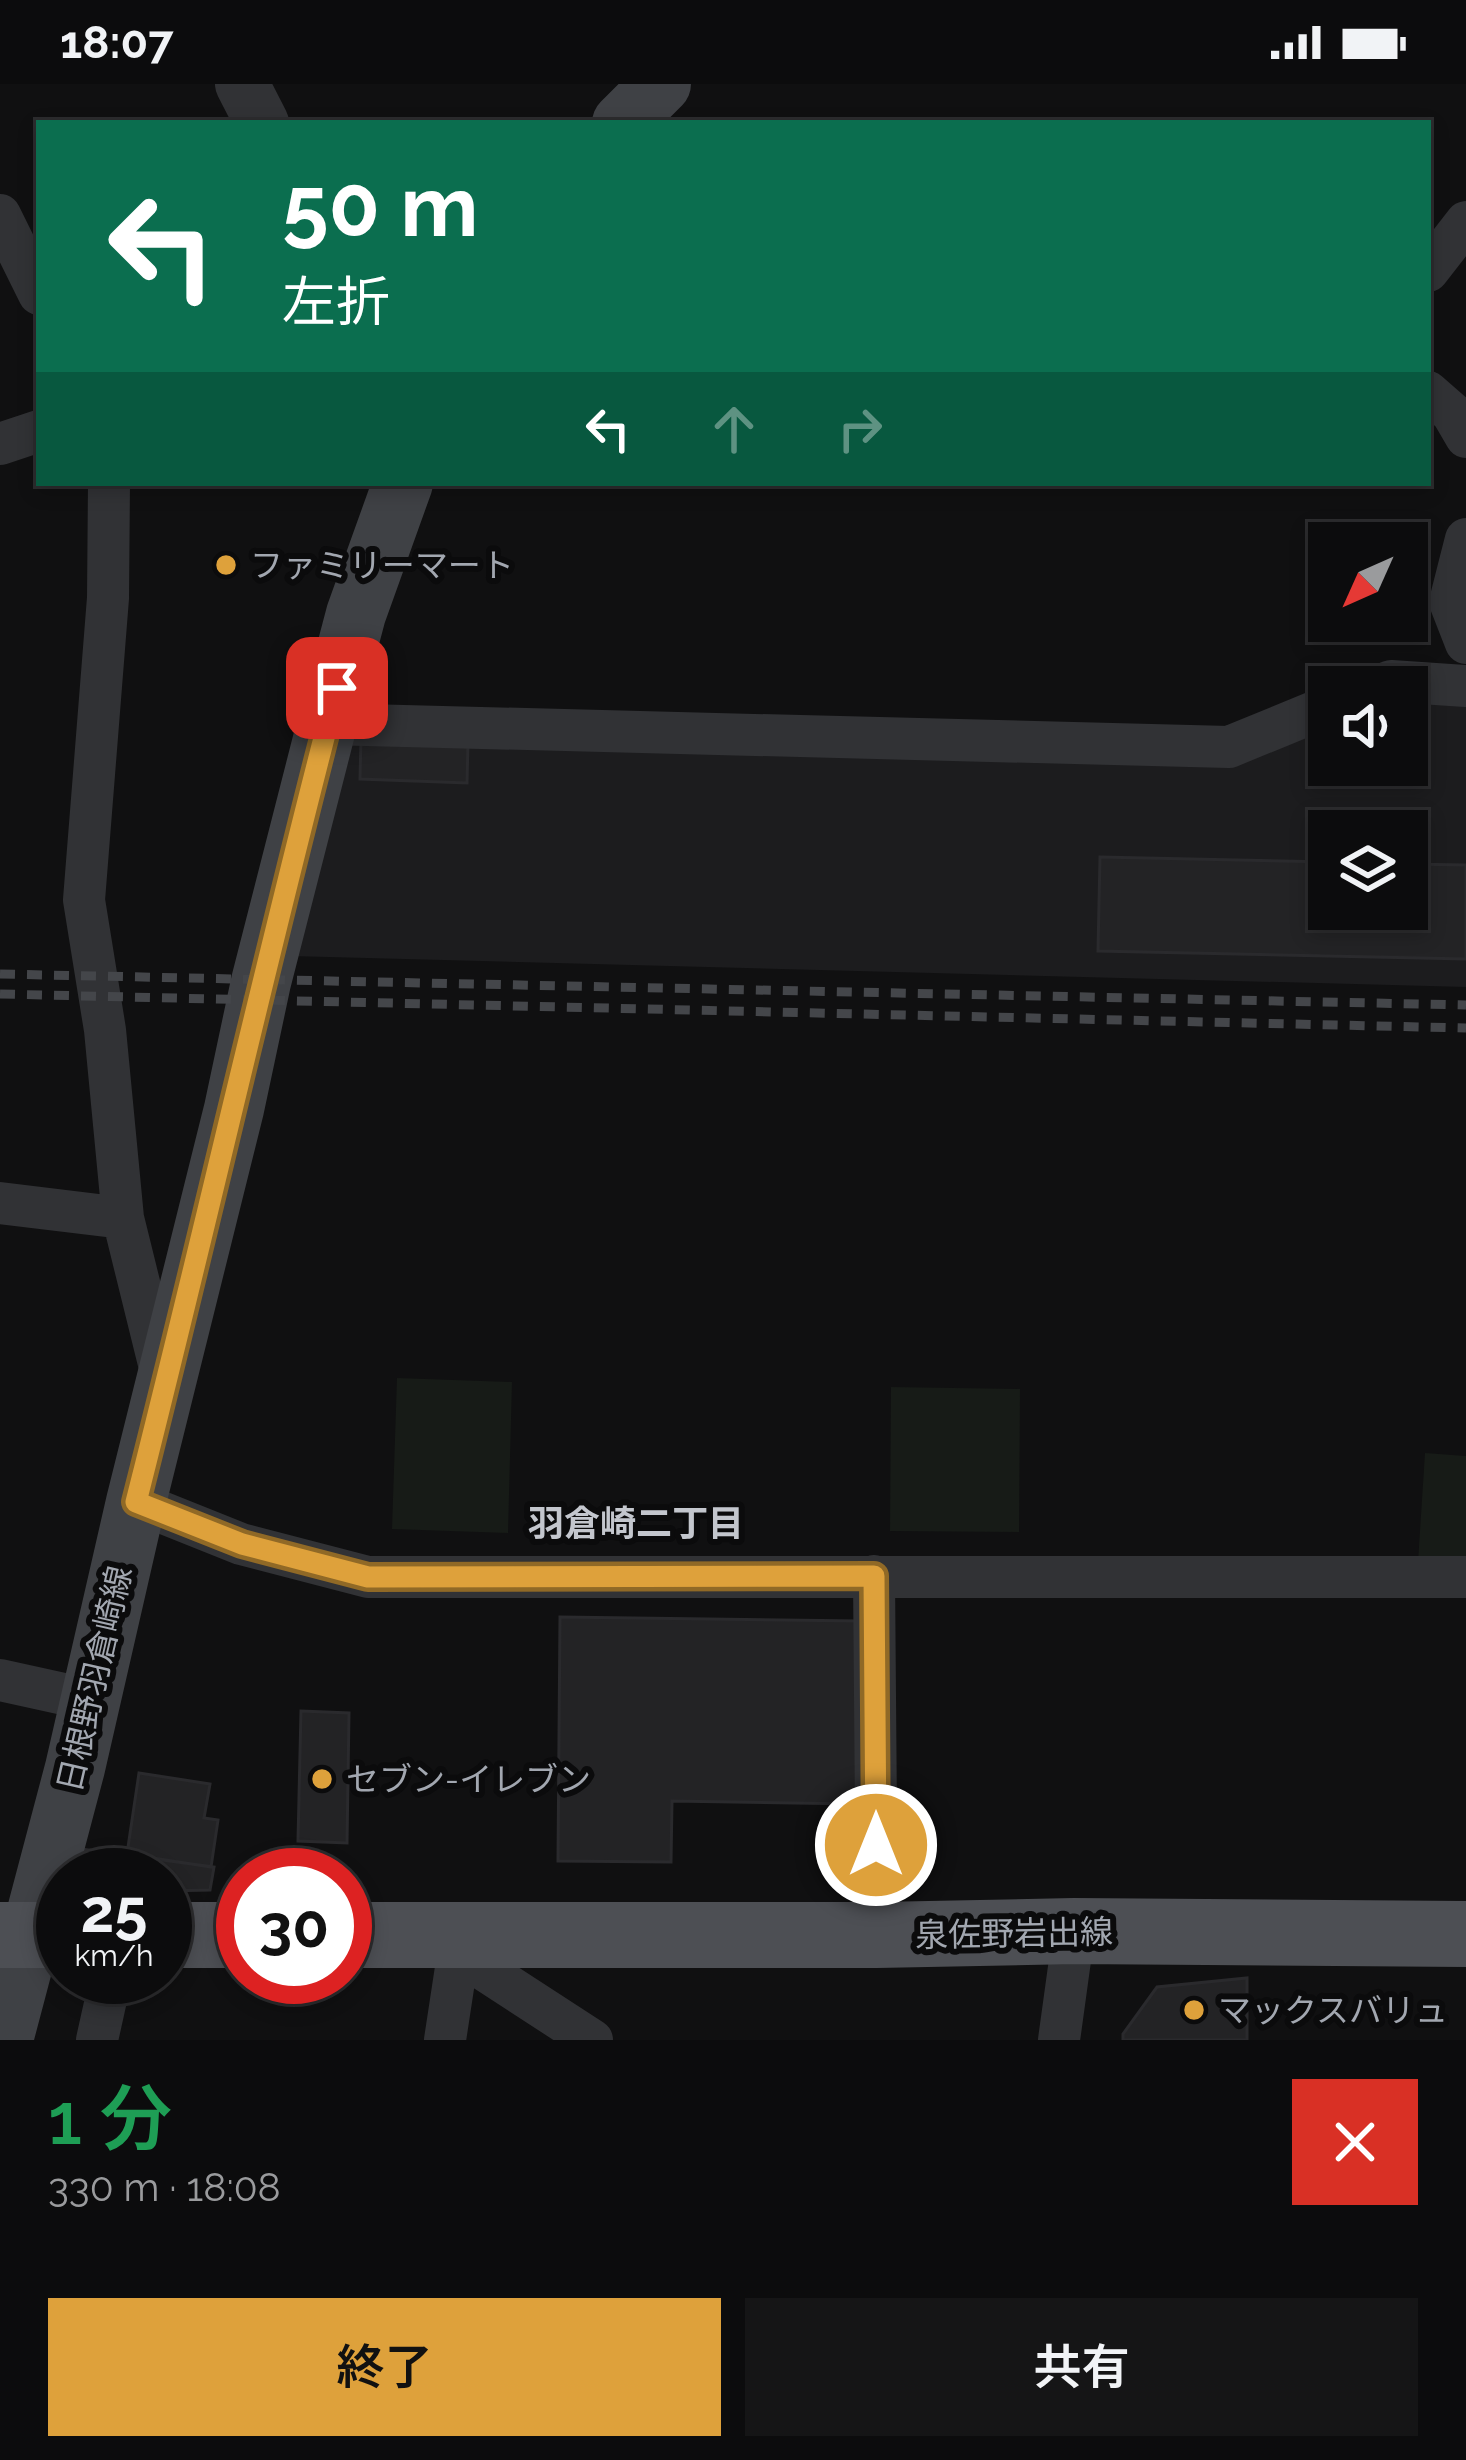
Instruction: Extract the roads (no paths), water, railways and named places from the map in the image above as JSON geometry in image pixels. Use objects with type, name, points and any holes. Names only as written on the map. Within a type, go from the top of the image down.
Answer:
[{"type":"main road","points":[[625,120],[661,84]]},
{"type":"main road","name":"日根野羽倉崎線","points":[[4,2040],[327,724],[356,614],[402,486]]},
{"type":"main road","name":"泉佐野岩出線","points":[[372,1937],[460,1944],[1075,1931],[1466,1934]]},
{"type":"street","points":[[242,84],[260,120]]},
{"type":"street","points":[[0,215],[36,288]]},
{"type":"street","points":[[1431,268],[1466,222]]},
{"type":"street","points":[[1431,395],[1452,413],[1466,437]]},
{"type":"street","points":[[0,444],[36,432]]},
{"type":"street","points":[[109,486],[108,598],[84,900],[105,1030],[123,1218],[165,1389]]},
{"type":"street","points":[[1466,539],[1450,602],[1466,643]]},
{"type":"street","points":[[1428,683],[1466,686]]},
{"type":"street","points":[[327,724],[1229,748],[1308,715]]},
{"type":"street","points":[[0,1203],[123,1218]]},
{"type":"street","points":[[136,1502],[242,1544],[368,1577],[1466,1577]]},
{"type":"street","points":[[874,1576],[877,1935]]},
{"type":"street","points":[[0,1680],[91,1700]]},
{"type":"street","points":[[1059,2040],[1075,1931]]},
{"type":"street","points":[[445,2040],[460,1944],[592,2040]]},
{"type":"street","points":[[97,2040],[105,2004]]},
{"type":"railway","points":[[0,974],[1466,1005]]},
{"type":"railway","points":[[0,994],[1466,1028]]},
{"type":"place","name":"ファミリーマート","points":[[226,565]]},
{"type":"place","name":"セブン-イレブン","points":[[322,1779]]},
{"type":"place","name":"マックスバリュ","points":[[1194,2010]]},
{"type":"district","name":"羽倉崎二丁目","points":[[636,1523]]}]
